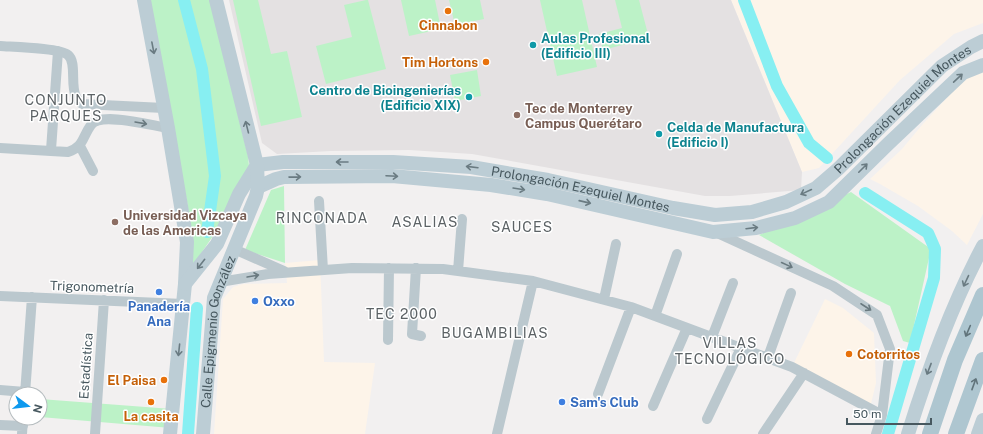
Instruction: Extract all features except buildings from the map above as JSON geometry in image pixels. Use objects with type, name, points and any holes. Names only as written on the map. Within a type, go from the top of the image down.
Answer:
[{"type":"main road","points":[[144,0],[188,242],[170,434]]},
{"type":"main road","name":"Calle Epigmenio González","points":[[203,434],[214,298],[256,196],[258,187],[256,165],[216,0]]},
{"type":"main road","name":"Prolongación Ezequiel Montes","points":[[256,165],[283,162],[393,162],[471,167],[548,180],[666,207],[715,215],[752,212],[786,202],[816,188],[838,169],[942,66],[983,41]]},
{"type":"main road","name":"Prolongación Ezequiel Montes","points":[[258,187],[276,178],[284,177],[392,176],[491,185],[547,194],[713,232],[756,228],[795,218],[829,202],[963,73],[983,65]]},
{"type":"main road","points":[[185,284],[217,244],[242,190],[256,165]]},
{"type":"main road","points":[[908,434],[925,379],[948,319],[983,246]]},
{"type":"main road","points":[[930,434],[955,360],[983,295]]},
{"type":"main road","points":[[956,434],[983,360]]},
{"type":"main road","points":[[978,434],[983,420]]},
{"type":"street","points":[[0,46],[58,50],[68,55],[73,62],[72,78],[76,98],[82,104],[164,108]]},
{"type":"street","points":[[51,150],[58,50]]},
{"type":"street","points":[[114,105],[114,118]]},
{"type":"street","points":[[0,148],[68,152],[80,146],[94,122],[109,118],[168,128]]},
{"type":"street","points":[[80,146],[93,171]]},
{"type":"street","points":[[319,201],[323,270]]},
{"type":"street","points":[[458,270],[462,218]]},
{"type":"street","name":"Prolongación Ezequiel Montes","points":[[713,232],[833,286],[877,315],[890,349],[882,415],[876,434]]},
{"type":"street","points":[[604,299],[616,244]]},
{"type":"street","points":[[234,249],[286,272]]},
{"type":"street","points":[[655,316],[677,254]]},
{"type":"street","points":[[388,340],[389,268]]},
{"type":"street","points":[[220,282],[286,272],[389,268],[458,270],[533,281],[631,307],[792,366],[882,415]]},
{"type":"street","points":[[416,268],[412,334],[421,336]]},
{"type":"street","points":[[497,434],[533,281]]},
{"type":"street","points":[[712,337],[734,283]]},
{"type":"street","points":[[768,358],[791,294]]},
{"type":"street","name":"Trigonometría","points":[[0,296],[183,304]]},
{"type":"street","points":[[26,386],[32,297]]},
{"type":"street","name":"Estadística","points":[[95,434],[104,300]]},
{"type":"street","points":[[598,394],[631,307]]},
{"type":"street","points":[[653,406],[688,328]]},
{"type":"street","points":[[707,419],[741,348]]},
{"type":"street","points":[[763,434],[804,373]]},
{"type":"shaded area","name":"Tec de Monterrey Campus Querétaro","points":[[229,0],[731,0],[802,172],[801,190],[730,196],[705,196],[472,154],[409,150],[331,151],[277,154],[262,143]]},
{"type":"shaded area","points":[[731,0],[983,0],[983,23],[954,34],[900,80],[819,168],[802,172]]},
{"type":"shaded area","points":[[983,68],[983,214],[967,245],[952,231],[918,206],[870,179],[902,149],[968,75]]},
{"type":"shaded area","points":[[320,260],[324,362],[375,363],[365,434],[214,434],[223,299],[233,287],[243,284],[287,283],[285,263]]},
{"type":"shaded area","points":[[825,299],[843,308],[874,333],[876,383],[870,408],[792,367]]},
{"type":"green space","points":[[149,0],[210,0],[248,156],[249,166],[213,236],[193,265],[188,207]]},
{"type":"green space","points":[[233,0],[258,0],[271,54],[287,51],[302,117],[261,126]]},
{"type":"green space","points":[[368,0],[386,69],[326,84],[316,46],[352,37],[344,5]]},
{"type":"green space","points":[[401,0],[435,0],[441,29],[409,36]]},
{"type":"green space","points":[[449,0],[480,0],[484,19],[455,25]]},
{"type":"green space","points":[[540,0],[582,0],[597,67],[557,76]]},
{"type":"green space","points":[[615,0],[639,0],[649,38],[603,50],[599,34],[622,28]]},
{"type":"green space","points":[[477,70],[481,96],[455,101],[450,75]]},
{"type":"green space","points":[[284,186],[285,263],[245,250],[271,190]]},
{"type":"green space","points":[[851,192],[931,249],[910,343],[903,341],[890,306],[845,284],[759,235]]},
{"type":"green space","points":[[48,400],[172,409],[171,428],[48,418]]},
{"type":"waterway","points":[[184,0],[202,69],[215,176],[207,232]]},
{"type":"waterway","points":[[744,0],[777,86],[809,143],[827,158]]},
{"type":"waterway","points":[[865,193],[928,233],[935,249],[934,278],[888,434]]},
{"type":"waterway","points":[[188,434],[197,308]]},
{"type":"place","name":"Cinnabon","points":[[448,11]]},
{"type":"place","name":"Aulas Profesional (Edificio III)","points":[[533,45]]},
{"type":"place","name":"Tim Hortons","points":[[486,62]]},
{"type":"place","name":"Centro de Bioingenierías (Edificio XIX)","points":[[469,97]]},
{"type":"place","name":"Tec de Monterrey Campus Querétaro","points":[[517,115]]},
{"type":"place","name":"Celda de Manufactura (Edificio I)","points":[[659,134]]},
{"type":"place","name":"Universidad Vizcaya de las Americas","points":[[115,222]]},
{"type":"place","name":"Panadería Ana","points":[[159,292]]},
{"type":"place","name":"Oxxo","points":[[255,301]]},
{"type":"place","name":"Cotorritos","points":[[849,354]]},
{"type":"place","name":"El Paisa","points":[[164,380]]},
{"type":"place","name":"La casita","points":[[151,402]]},
{"type":"place","name":"Sam's Club","points":[[562,402]]},
{"type":"district","name":"CONJUNTO PARQUES","points":[[66,108]]},
{"type":"district","name":"RINCONADA","points":[[322,218]]},
{"type":"district","name":"ASALIAS","points":[[425,222]]},
{"type":"district","name":"SAUCES","points":[[522,227]]},
{"type":"district","name":"TEC 2000","points":[[402,314]]},
{"type":"district","name":"BUGAMBILIAS","points":[[495,333]]},
{"type":"district","name":"VILLAS TECNOLÓGICO","points":[[730,352]]}]
